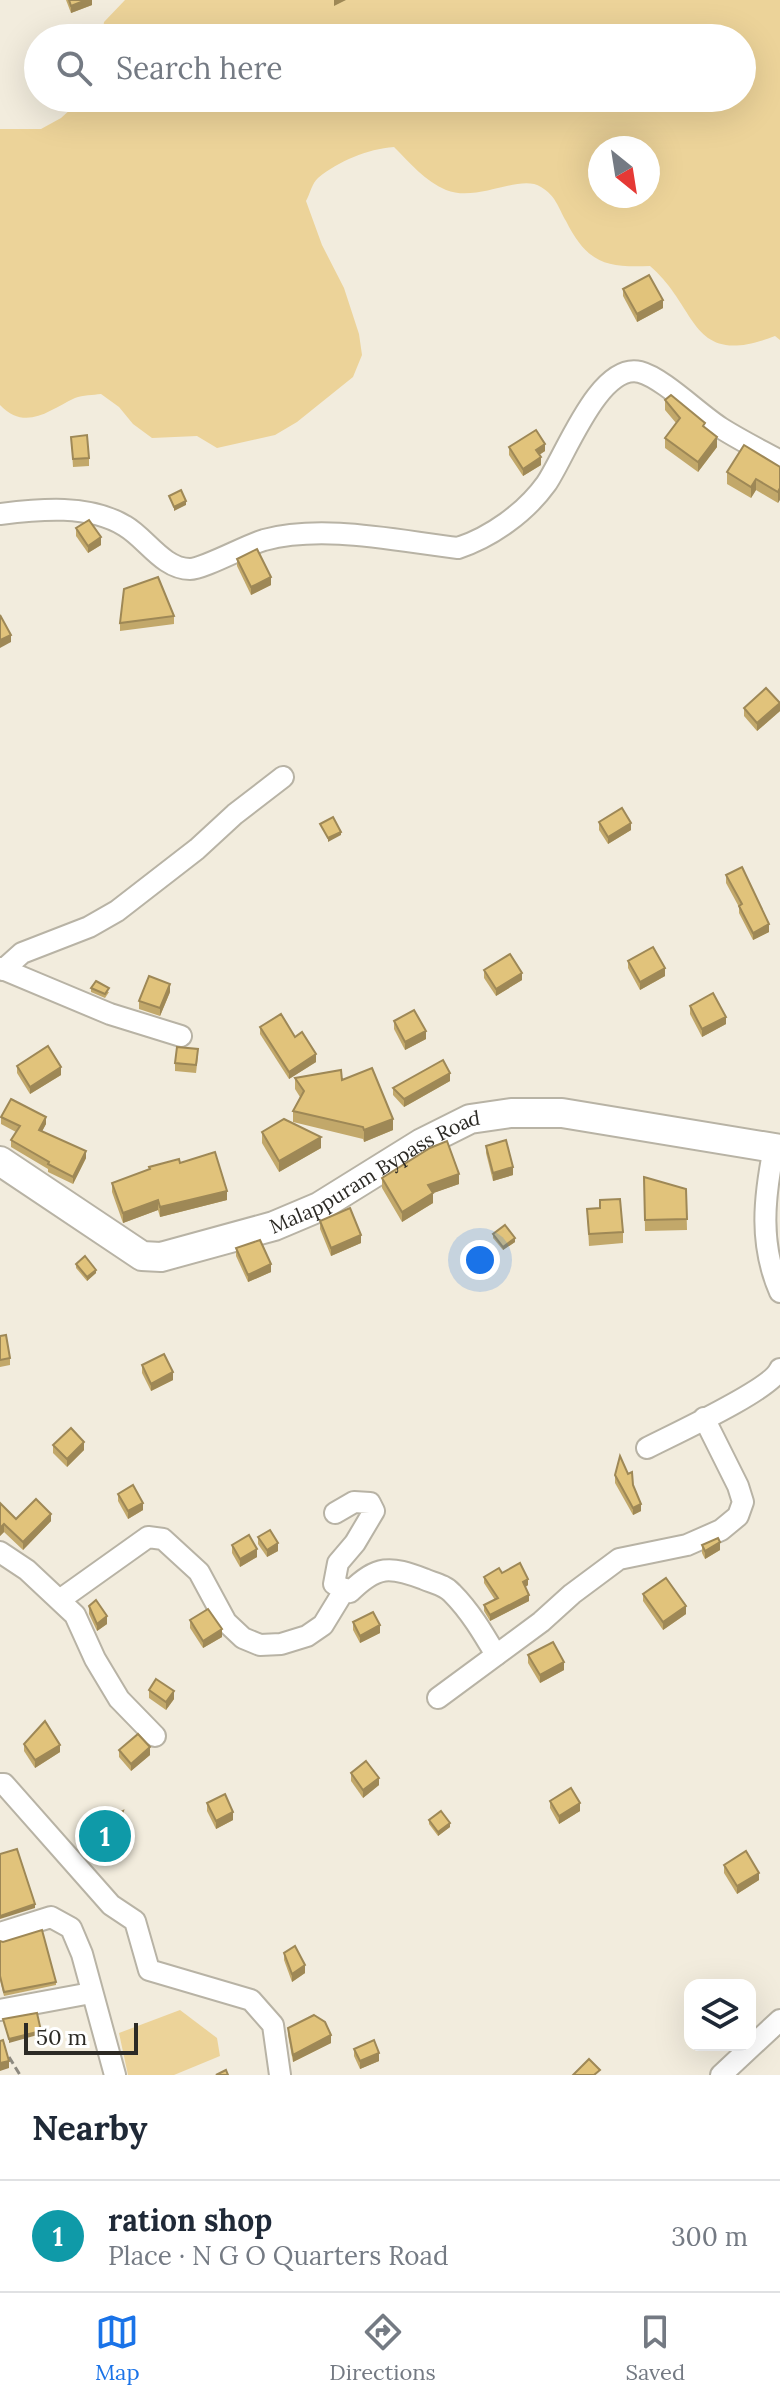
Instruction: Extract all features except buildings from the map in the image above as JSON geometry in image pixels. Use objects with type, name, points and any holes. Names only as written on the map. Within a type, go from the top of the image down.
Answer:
[{"type":"highway","name":"Malappuram Bypass Road","points":[[0,1161],[142,1256],[161,1257],[274,1226],[319,1207],[422,1143],[470,1119],[511,1113],[562,1113],[777,1149]]},
{"type":"street","points":[[0,514],[50,509],[101,516],[126,526],[172,564],[192,569],[265,540],[319,533],[458,548],[475,542],[518,513],[545,484],[586,412],[607,383],[625,373],[639,372],[656,380],[721,429],[780,461]]},
{"type":"street","points":[[181,1036],[110,1014],[2,969],[22,953],[89,927],[117,911],[283,777]]},
{"type":"street","points":[[777,1149],[765,1195],[765,1234],[771,1272],[780,1292]]},
{"type":"street","points":[[647,1448],[753,1392],[778,1374],[780,1369]]},
{"type":"street","points":[[438,1698],[619,1559],[687,1545],[721,1530],[738,1516],[743,1502],[738,1486],[704,1418]]},
{"type":"street","points":[[335,1513],[354,1502],[370,1503],[374,1511],[355,1543],[338,1563],[334,1584],[350,1592],[362,1579],[382,1570],[399,1569],[449,1589],[481,1628],[496,1655]]},
{"type":"street","points":[[61,1599],[148,1537],[163,1539],[199,1572],[226,1622],[243,1638],[260,1645],[281,1644],[307,1636],[323,1625],[345,1589]]},
{"type":"street","points":[[0,1552],[61,1599],[75,1615],[95,1659],[119,1699],[155,1736]]},
{"type":"street","points":[[0,1784],[4,1784],[111,1905],[135,1921],[149,1970],[251,2000],[273,2025],[280,2075]]},
{"type":"street","points":[[0,1933],[51,1917],[71,1928],[82,1954],[115,2075]]},
{"type":"street","points":[[0,2010],[91,1993]]},
{"type":"street","points":[[721,2075],[780,2020]]},
{"type":"path","points":[[9,2057],[20,2075]]},
{"type":"shaded area","points":[[125,0],[780,0],[780,340],[775,336],[747,344],[726,345],[711,340],[699,330],[650,266],[610,264],[590,254],[574,235],[546,190],[522,183],[471,193],[446,190],[425,177],[394,147],[364,153],[335,166],[316,180],[306,201],[322,245],[344,288],[359,334],[362,355],[353,377],[297,422],[275,435],[217,448],[197,436],[152,438],[101,394],[75,398],[47,413],[28,418],[10,413],[0,405],[0,129],[41,129],[68,112],[756,112],[756,24],[104,24]]},
{"type":"shaded area","points":[[180,2010],[217,2038],[220,2056],[174,2075],[128,2075],[119,2033]]},
{"type":"place","name":"ration shop","points":[[105,1836]]}]
